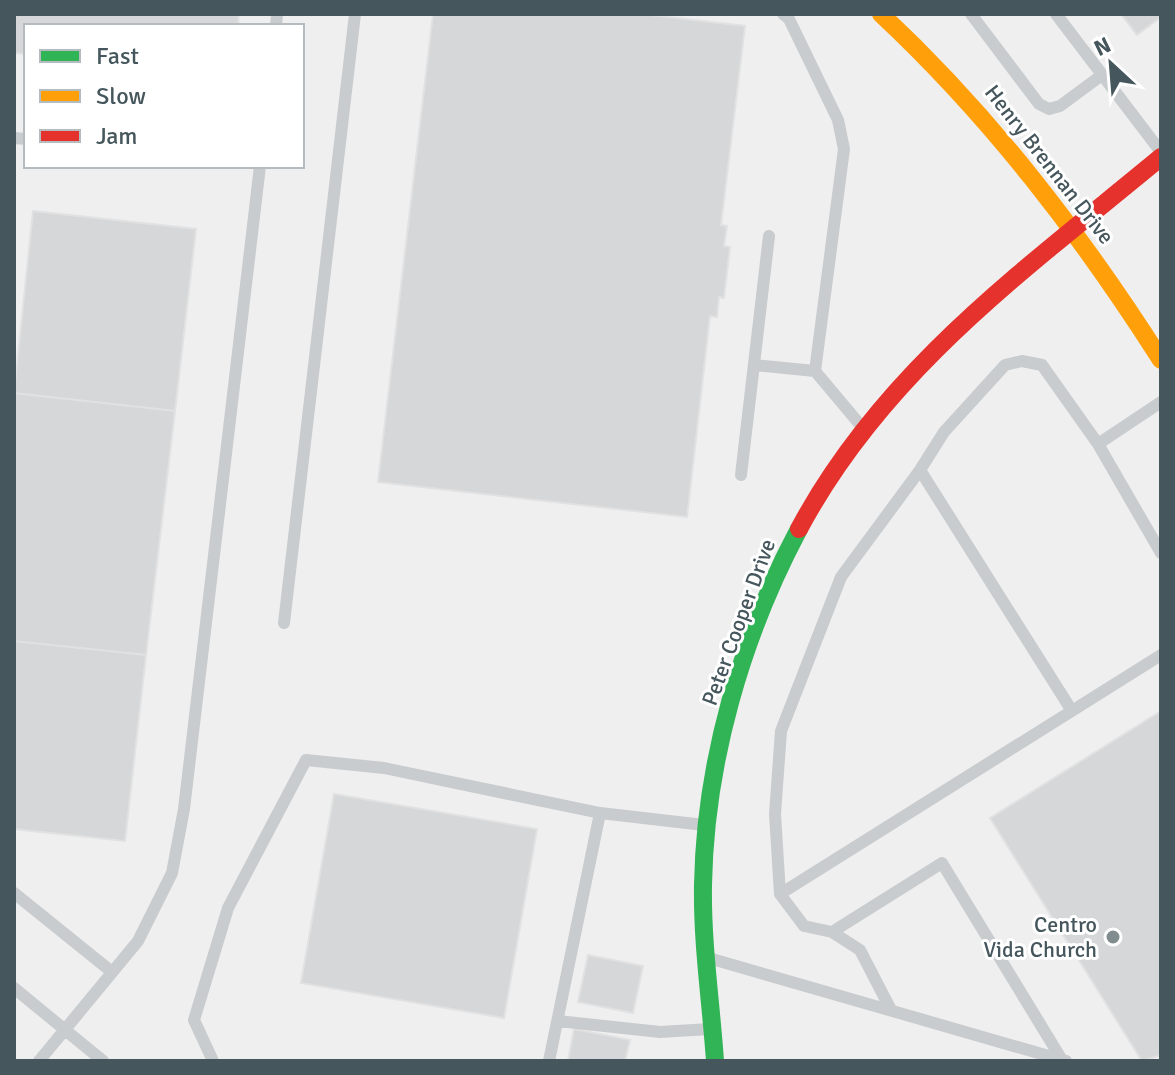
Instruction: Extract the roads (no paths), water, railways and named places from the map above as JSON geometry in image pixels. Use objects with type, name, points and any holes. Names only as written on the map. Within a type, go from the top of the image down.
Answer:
[{"type":"street","name":"Henry Brennan Drive","points":[[881,14],[977,106],[1075,230],[1161,360]]},
{"type":"street","name":"Peter Cooper Drive","points":[[715,1061],[704,864],[721,740],[771,589],[799,527],[864,429],[922,363],[984,303],[1075,230],[1161,154]]},
{"type":"lane","points":[[284,623],[355,14]]},
{"type":"lane","points":[[783,14],[789,19],[838,120],[844,149],[815,371]]},
{"type":"lane","points":[[971,14],[1039,104],[1049,109],[1060,106],[1102,75]]},
{"type":"lane","points":[[1056,14],[1161,154]]},
{"type":"lane","points":[[39,1061],[138,941],[159,906],[172,873],[184,809],[260,168]]},
{"type":"lane","points":[[741,475],[769,236]]},
{"type":"lane","points":[[891,1010],[860,950],[832,932],[804,926],[780,894],[775,814],[781,731],[841,577],[920,470],[944,432],[1005,365],[1022,361],[1042,365],[1098,444],[1161,553]]},
{"type":"lane","points":[[754,365],[815,371],[864,429]]},
{"type":"lane","points":[[1098,444],[1161,402]]},
{"type":"lane","points":[[920,470],[1072,711]]},
{"type":"lane","points":[[780,894],[1161,655]]},
{"type":"lane","points":[[213,1061],[194,1020],[228,908],[306,760],[384,768],[600,813],[708,826]]},
{"type":"lane","points":[[549,1061],[600,813]]},
{"type":"lane","points":[[832,932],[942,863],[1064,1060]]},
{"type":"lane","points":[[14,893],[112,972]]},
{"type":"lane","points":[[708,958],[1064,1060]]},
{"type":"lane","points":[[14,988],[103,1061]]},
{"type":"lane","points":[[558,1021],[660,1032],[713,1029]]},
{"type":"place","name":"Centro Vida Church","points":[[1113,937]]}]
